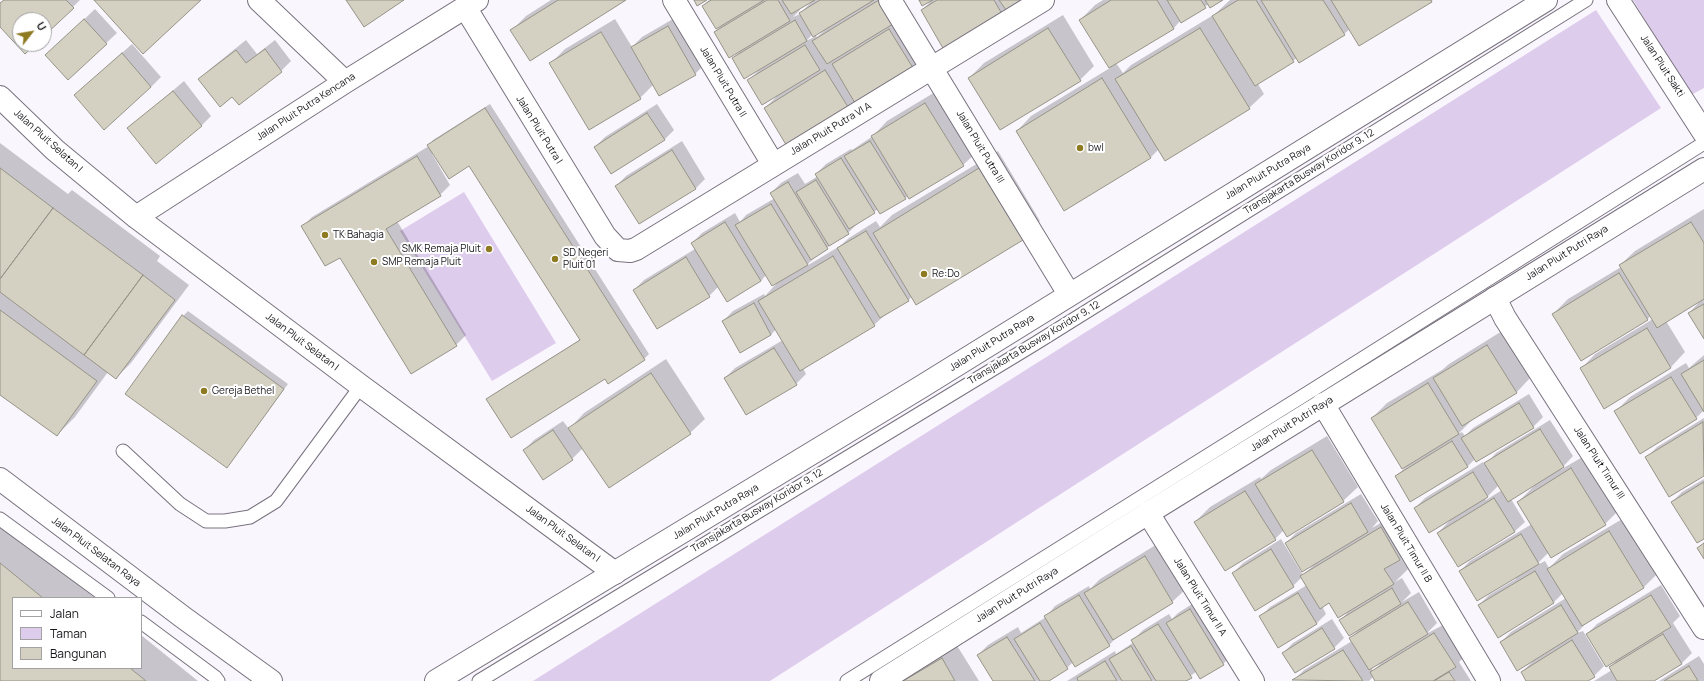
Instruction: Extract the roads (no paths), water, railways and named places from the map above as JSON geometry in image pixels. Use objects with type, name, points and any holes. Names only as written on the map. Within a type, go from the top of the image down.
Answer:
[{"type":"street","points":[[259,0],[345,82]]},
{"type":"street","name":"Jalan Pluit Putra II","points":[[674,0],[773,164]]},
{"type":"street","name":"Jalan Pluit Putra III","points":[[890,0],[1068,294]]},
{"type":"street","name":"Jalan Pluit Putra VI A","points":[[618,250],[630,251],[636,249],[1043,0]]},
{"type":"street","name":"Jalan Pluit Putra Raya","points":[[436,681],[921,387],[1068,294],[1546,0]]},
{"type":"street","name":"Jalan Pluit Sakti","points":[[1618,0],[1704,133]]},
{"type":"street","name":"Jalan Pluit Putra Kencana","points":[[136,216],[345,82],[471,4]]},
{"type":"street","name":"Jalan Pluit Putra I","points":[[471,4],[601,229],[618,250]]},
{"type":"street","name":"Jalan Pluit Selatan I","points":[[0,97],[55,150],[136,216],[361,386],[615,573]]},
{"type":"street","name":"Jalan Pluit Putri Raya","points":[[881,681],[1323,404],[1704,169]]},
{"type":"street","name":"Jalan Pluit Timur III","points":[[1495,298],[1505,318],[1704,628]]},
{"type":"street","name":"Jalan Pluit Timur II B","points":[[1323,404],[1489,681]]},
{"type":"street","name":"Jalan Pluit Selatan Raya","points":[[0,479],[271,681]]},
{"type":"street","name":"Jalan Pluit Timur II A","points":[[1148,513],[1251,680]]},
{"type":"lane","name":"Transjakarta Busway Koridor 9, 12","points":[[479,681],[1043,338],[1586,0]]},
{"type":"lane","points":[[847,681],[1704,143]]},
{"type":"lane","points":[[124,451],[180,504],[206,521],[226,521],[250,516],[276,501],[361,386]]},
{"type":"lane","points":[[0,519],[107,597]]},
{"type":"lane","points":[[142,623],[215,677],[218,681]]},
{"type":"place","name":"bwl","points":[[1080,148]]},
{"type":"place","name":"TK Bahagia","points":[[325,235]]},
{"type":"place","name":"SMK Remaja Pluit","points":[[489,249]]},
{"type":"place","name":"SD Negeri Pluit 01","points":[[555,259]]},
{"type":"place","name":"SMP Remaja Pluit","points":[[374,262]]},
{"type":"place","name":"Re:Do","points":[[924,274]]},
{"type":"place","name":"Gereja Bethel","points":[[204,391]]}]
